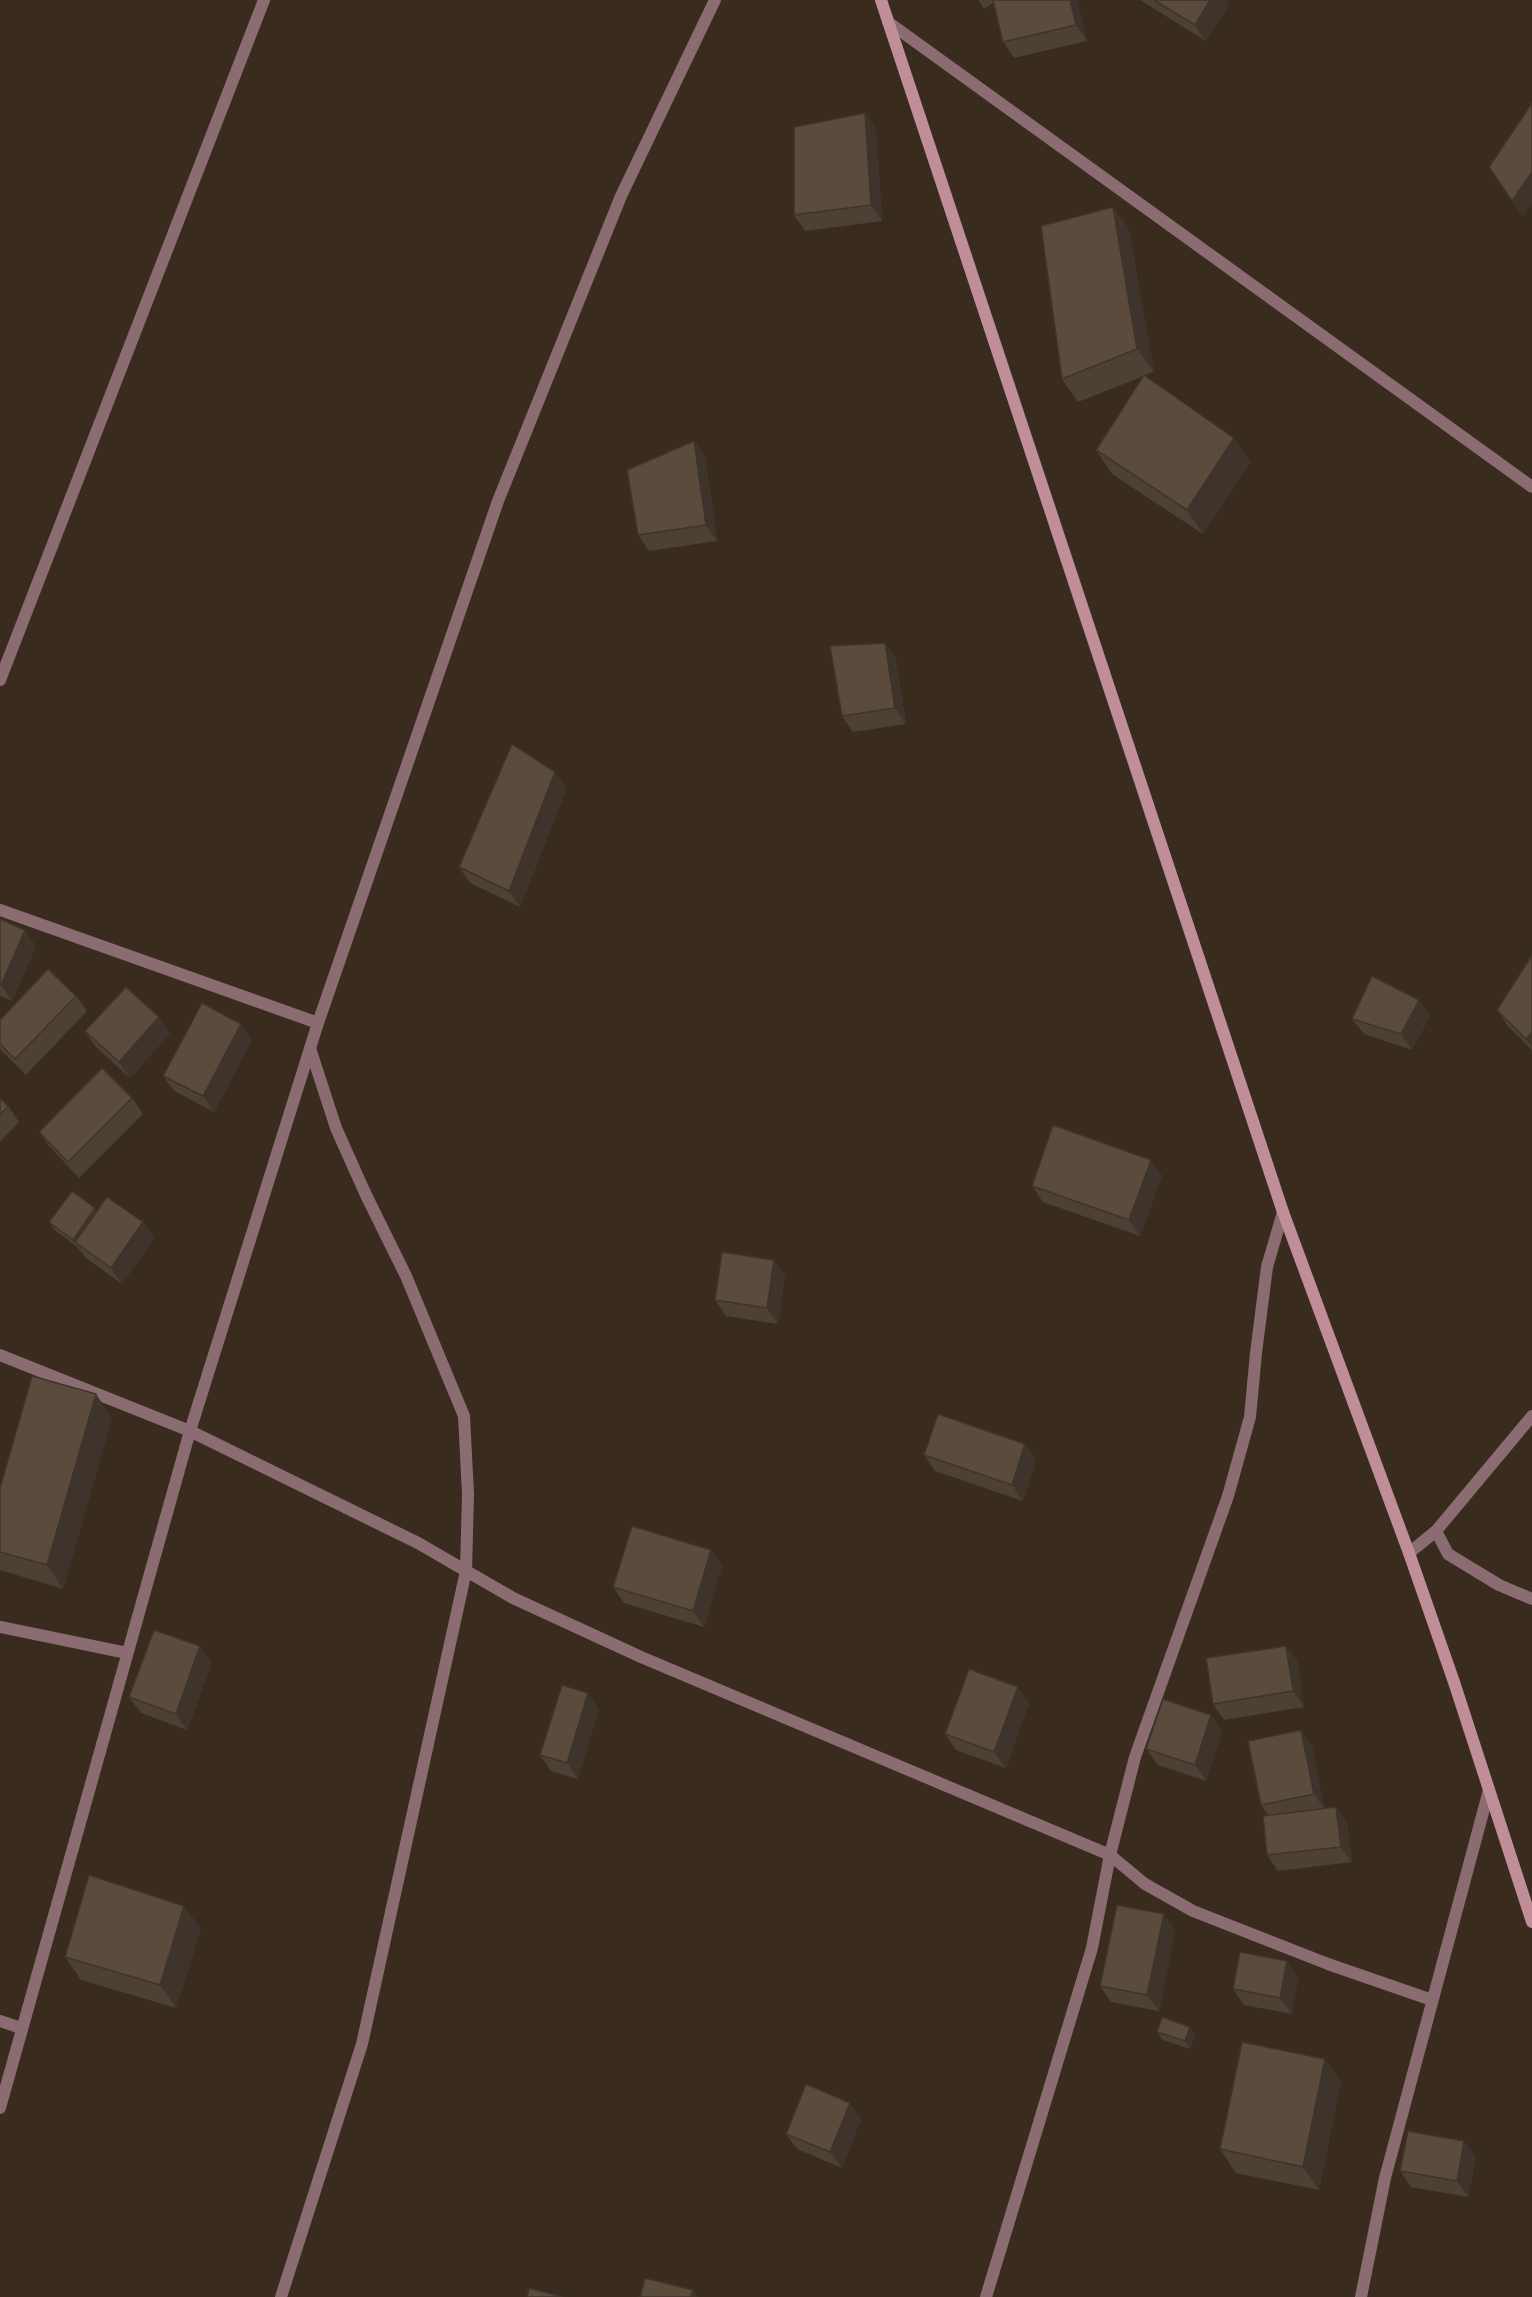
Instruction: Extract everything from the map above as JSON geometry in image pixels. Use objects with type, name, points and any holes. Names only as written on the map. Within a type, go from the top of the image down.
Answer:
[{"type":"street","points":[[0,680],[264,0]]},
{"type":"street","points":[[0,2108],[190,1431],[318,1023],[498,501],[621,196],[715,0]]},
{"type":"street","points":[[881,0],[1283,1212],[1409,1553],[1532,1922]]},
{"type":"street","points":[[888,22],[1532,487]]},
{"type":"street","points":[[0,910],[318,1023]]},
{"type":"street","points":[[281,2297],[362,2044],[466,1571],[468,1494],[464,1416],[406,1276],[366,1196],[336,1128],[310,1048]]},
{"type":"street","points":[[986,2297],[1092,1948],[1110,1855],[1135,1757],[1228,1496],[1250,1417],[1267,1268],[1283,1212]]},
{"type":"street","points":[[0,1354],[190,1431],[418,1543],[513,1598],[641,1657],[1110,1855],[1145,1884],[1193,1911],[1328,1964],[1432,2000]]},
{"type":"street","points":[[1409,1553],[1436,1531],[1532,1416]]},
{"type":"street","points":[[1436,1531],[1448,1554],[1499,1585],[1532,1599]]},
{"type":"street","points":[[0,1627],[127,1653]]},
{"type":"street","points":[[1361,2297],[1386,2178],[1489,1790]]},
{"type":"street","points":[[0,2021],[21,2028]]},
{"type":"building","points":[[993,0],[1070,0],[1076,25],[1003,42]]},
{"type":"building","points":[[1154,0],[1210,0],[1195,25]]},
{"type":"building","points":[[1532,103],[1532,172],[1512,201],[1489,167]]},
{"type":"building","points":[[865,113],[871,205],[794,215],[794,127]]},
{"type":"building","points":[[1113,207],[1137,349],[1062,379],[1041,226]]},
{"type":"building","points":[[1144,375],[1234,438],[1187,510],[1096,450]]},
{"type":"building","points":[[694,441],[706,525],[638,535],[627,470]]},
{"type":"building","points":[[885,643],[895,708],[842,716],[830,646]]},
{"type":"building","points":[[512,744],[555,772],[509,891],[459,867]]},
{"type":"building","points":[[0,919],[25,930],[1,985],[0,985]]},
{"type":"building","points":[[1532,955],[1532,1032],[1526,1039],[1497,1010]]},
{"type":"building","points":[[48,969],[76,996],[15,1059],[0,1044],[0,1020]]},
{"type":"building","points":[[1372,976],[1419,1000],[1401,1034],[1352,1019]]},
{"type":"building","points":[[126,987],[159,1017],[119,1062],[85,1031]]},
{"type":"building","points":[[202,1003],[241,1024],[203,1096],[163,1076]]},
{"type":"building","points":[[102,1068],[132,1098],[68,1162],[39,1132]]},
{"type":"building","points":[[0,1098],[8,1106],[0,1115]]},
{"type":"building","points":[[1053,1125],[1151,1160],[1129,1220],[1032,1186]]},
{"type":"building","points":[[72,1191],[95,1208],[73,1240],[49,1222]]},
{"type":"building","points":[[107,1197],[143,1222],[111,1268],[75,1242]]},
{"type":"building","points":[[722,1252],[774,1260],[767,1308],[715,1300]]},
{"type":"building","points":[[32,1376],[96,1394],[47,1565],[0,1552],[0,1488]]},
{"type":"building","points":[[938,1414],[1025,1444],[1012,1485],[924,1455]]},
{"type":"building","points":[[632,1526],[711,1550],[693,1611],[613,1587]]},
{"type":"building","points":[[154,1630],[200,1646],[176,1714],[129,1697]]},
{"type":"building","points":[[1286,1646],[1293,1691],[1213,1704],[1206,1658]]},
{"type":"building","points":[[969,1669],[1018,1687],[994,1752],[945,1734]]},
{"type":"building","points":[[562,1685],[588,1693],[567,1763],[540,1755]]},
{"type":"building","points":[[1163,1699],[1211,1715],[1195,1765],[1146,1749]]},
{"type":"building","points":[[1301,1730],[1314,1794],[1261,1805],[1248,1741]]},
{"type":"building","points":[[1336,1807],[1341,1847],[1267,1855],[1263,1816]]},
{"type":"building","points":[[89,1875],[184,1906],[160,1985],[65,1957]]},
{"type":"building","points":[[1117,1905],[1164,1914],[1147,1995],[1100,1986]]},
{"type":"building","points":[[1240,1952],[1287,1961],[1280,1998],[1233,1989]]},
{"type":"building","points":[[1162,2017],[1190,2027],[1185,2041],[1157,2032]]},
{"type":"building","points":[[1242,2042],[1325,2059],[1303,2167],[1220,2149]]},
{"type":"building","points":[[806,2084],[850,2103],[830,2152],[786,2134]]},
{"type":"building","points":[[1408,2131],[1464,2141],[1457,2181],[1400,2171]]},
{"type":"building","points":[[645,2278],[693,2290],[691,2297],[640,2297]]},
{"type":"building","points":[[529,2288],[563,2297],[527,2297]]}]
